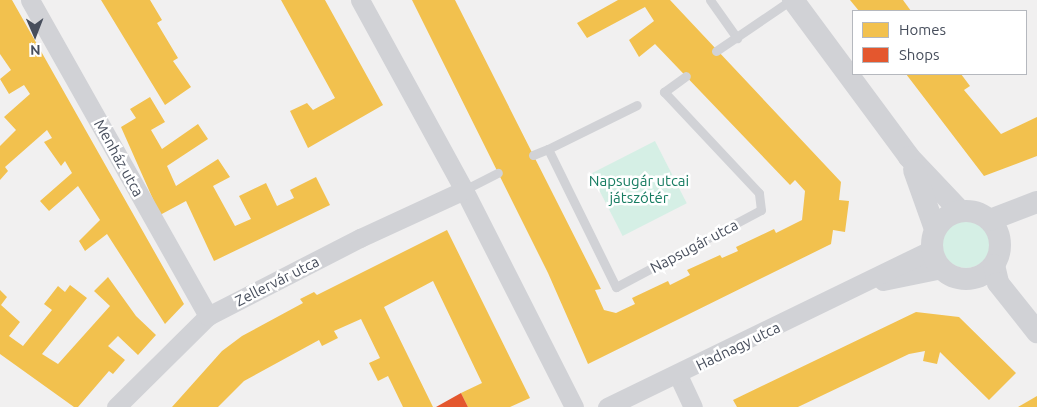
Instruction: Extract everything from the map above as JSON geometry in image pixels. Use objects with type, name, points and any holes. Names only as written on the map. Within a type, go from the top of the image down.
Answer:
[{"type":"street","name":"Menház utca","points":[[30,0],[208,316]]},
{"type":"street","points":[[360,0],[464,190],[574,407]]},
{"type":"street","points":[[792,0],[909,157],[960,211]]},
{"type":"street","points":[[909,157],[936,249],[956,277],[972,279],[1015,305]]},
{"type":"street","name":"Zellervár utca","points":[[116,407],[208,316],[360,238],[464,190]]},
{"type":"street","points":[[995,229],[1037,202]]},
{"type":"street","points":[[995,229],[1037,207]]},
{"type":"street","points":[[936,249],[945,216],[960,211],[971,211],[995,229],[1000,248],[994,265],[998,283],[1037,332]]},
{"type":"street","name":"Hadnagy utca","points":[[607,407],[678,375],[936,249]]},
{"type":"street","points":[[972,279],[994,265]]},
{"type":"street","points":[[678,375],[693,407]]},
{"type":"lane","points":[[710,0],[737,38]]},
{"type":"lane","points":[[716,51],[792,0]]},
{"type":"lane","name":"Napsugár utca","points":[[548,149],[616,287],[761,210],[759,193],[664,92],[686,76]]},
{"type":"lane","points":[[533,155],[637,106]]},
{"type":"lane","points":[[464,190],[498,173]]},
{"type":"green space","name":"Napsugár utcai játszótér","points":[[655,141],[687,203],[623,236],[591,174]]},
{"type":"green space","points":[[966,220],[975,222],[983,227],[988,235],[990,244],[988,253],[983,261],[975,266],[966,268],[957,266],[949,261],[944,253],[942,244],[944,235],[949,227],[957,222]]},
{"type":"building: Homes","points":[[0,0],[12,0],[184,304],[165,324],[107,234],[85,251],[79,241],[100,220],[78,186],[49,211],[40,201],[72,173],[65,161],[61,166],[44,142],[52,138],[47,130],[5,167],[8,171],[0,180],[0,146],[16,130],[4,117],[30,94],[24,85],[9,94],[0,79],[11,70],[0,54]]},
{"type":"building: Homes","points":[[101,0],[150,0],[162,20],[157,23],[178,58],[173,61],[191,87],[165,105]]},
{"type":"building: Homes","points":[[281,0],[325,0],[383,105],[308,148],[290,111],[307,103],[313,110],[335,98]]},
{"type":"building: Homes","points":[[412,0],[455,0],[601,289],[595,290],[604,310],[616,313],[635,304],[632,298],[668,281],[670,285],[690,275],[687,270],[720,255],[722,258],[738,251],[736,247],[774,229],[776,233],[802,220],[805,191],[795,180],[790,185],[655,44],[639,57],[629,40],[654,21],[645,7],[587,38],[577,23],[618,0],[670,0],[841,182],[839,200],[849,201],[845,232],[833,230],[831,244],[588,364],[548,273]]},
{"type":"building: Homes","points":[[850,0],[903,0],[910,10],[858,10]]},
{"type":"building: Homes","points":[[907,75],[962,75],[970,86],[964,90],[1001,134],[1037,117],[1037,156],[984,176]]},
{"type":"building: Homes","points":[[150,97],[165,122],[151,130],[162,149],[198,124],[208,139],[167,166],[176,186],[218,159],[230,177],[213,186],[235,226],[251,219],[239,196],[266,183],[277,206],[294,198],[290,190],[316,177],[330,205],[214,261],[186,201],[160,215],[121,127],[136,118],[130,109]]},
{"type":"building: Homes","points":[[447,230],[530,398],[510,407],[468,407],[461,393],[482,383],[433,281],[384,307],[433,407],[403,407],[388,376],[378,381],[369,363],[380,358],[361,319],[334,331],[338,338],[322,346],[319,340],[244,381],[218,407],[172,407],[222,351],[242,336],[303,303],[300,299],[314,292],[317,295]]},
{"type":"building: Homes","points":[[108,277],[136,316],[156,335],[138,355],[118,336],[108,346],[125,360],[113,374],[109,371],[78,407],[74,407],[0,354],[0,290],[7,297],[1,305],[20,322],[9,336],[23,346],[52,310],[44,304],[58,286],[65,292],[70,285],[87,298],[42,354],[58,364],[110,306],[94,291]]},
{"type":"building: Homes","points":[[916,312],[959,317],[1016,373],[989,400],[940,352],[937,364],[923,361],[925,351],[909,354],[798,407],[737,407],[733,400]]},
{"type":"building: Homes","points":[[1037,396],[1037,407],[1018,407]]},
{"type":"building: Shops","points":[[461,393],[468,407],[436,407]]}]
